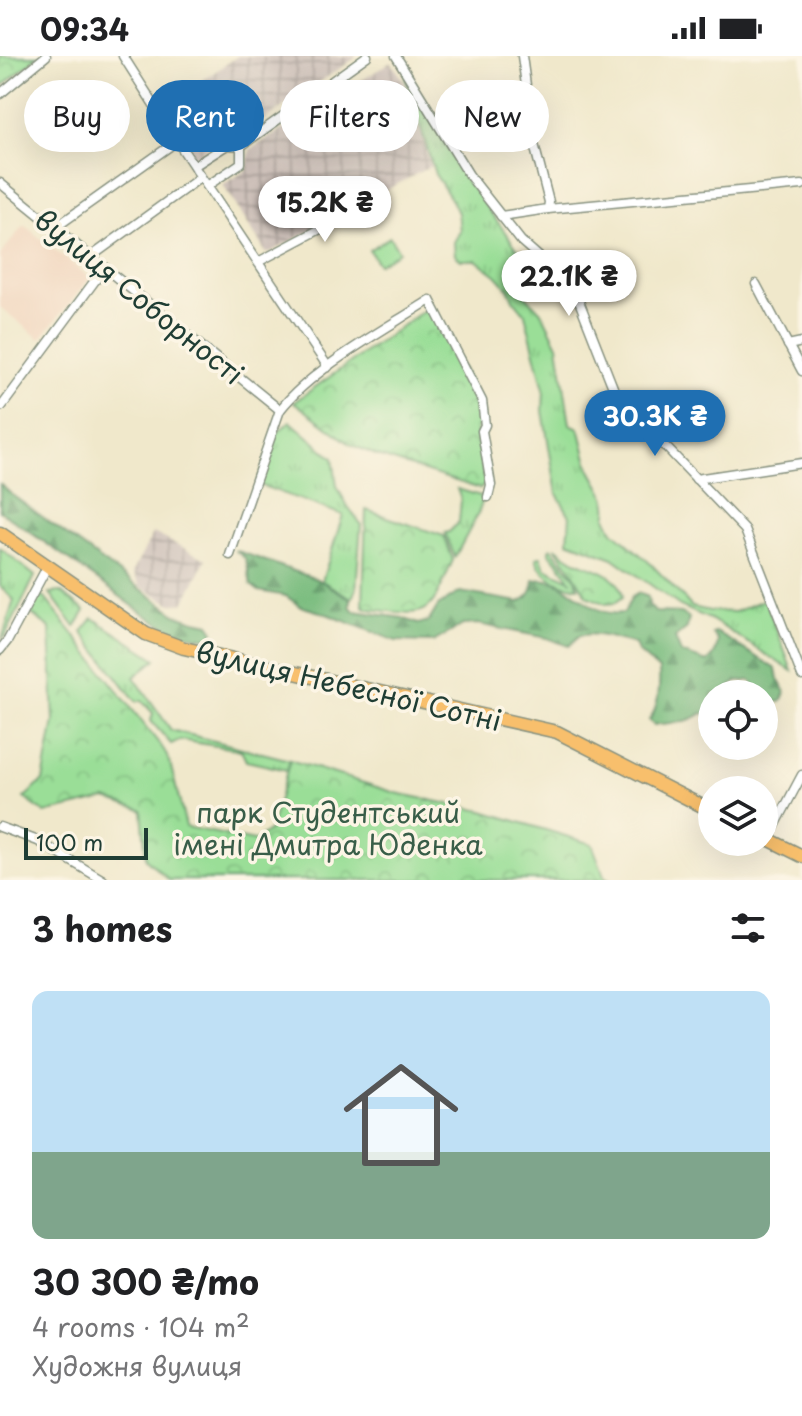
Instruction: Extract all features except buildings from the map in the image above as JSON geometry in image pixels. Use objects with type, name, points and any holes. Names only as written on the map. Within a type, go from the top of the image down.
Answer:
[{"type":"main road","name":"вулиця Небесної Сотні","points":[[0,533],[146,634],[184,648],[557,732],[698,804]]},
{"type":"main road","points":[[778,844],[802,856]]},
{"type":"street","points":[[0,94],[46,56]]},
{"type":"street","points":[[123,56],[146,92]]},
{"type":"street","points":[[264,130],[367,56]]},
{"type":"street","points":[[396,56],[469,175],[521,241],[577,296],[623,413],[666,447],[745,530],[802,676]]},
{"type":"street","points":[[522,56],[534,144],[549,202],[548,209]]},
{"type":"street","points":[[56,227],[162,152]]},
{"type":"street","points":[[184,152],[328,367]]},
{"type":"street","points":[[194,166],[216,152]]},
{"type":"street","points":[[207,186],[241,163],[241,152]]},
{"type":"street","points":[[92,256],[201,177]]},
{"type":"street","name":"вулиця Соборності","points":[[0,183],[280,410]]},
{"type":"street","points":[[501,216],[802,185]]},
{"type":"street","points":[[258,262],[377,199]]},
{"type":"street","points":[[2,406],[105,267]]},
{"type":"street","points":[[756,284],[802,371]]},
{"type":"street","points":[[230,555],[280,410],[328,367],[430,300],[482,401],[485,425],[482,431],[491,485],[488,497]]},
{"type":"street","points":[[788,345],[802,342]]},
{"type":"street","points":[[696,479],[802,463]]},
{"type":"street","points":[[0,650],[47,567]]},
{"type":"street","points":[[778,817],[802,775]]},
{"type":"street","points":[[0,827],[38,841],[103,880]]},
{"type":"shaded area","points":[[238,56],[358,56],[323,80],[280,80],[280,109],[264,120],[264,80],[203,80]]},
{"type":"shaded area","points":[[391,62],[403,80],[362,80]]},
{"type":"shaded area","points":[[419,128],[431,166],[267,254],[223,185],[247,170],[250,152],[264,152],[264,141],[280,131],[280,152],[419,152]]},
{"type":"shaded area","points":[[24,225],[90,278],[40,339],[0,307],[0,255]]},
{"type":"shaded area","points":[[153,533],[206,559],[184,603],[171,604],[140,586],[133,572]]},
{"type":"green space","points":[[0,56],[38,56],[0,88]]},
{"type":"green space","points":[[419,100],[435,127],[435,152],[450,152],[471,186],[519,251],[511,263],[525,295],[542,313],[558,345],[570,424],[579,428],[590,468],[607,504],[606,517],[613,531],[651,564],[692,607],[735,612],[765,599],[792,671],[712,620],[680,606],[613,558],[568,541],[570,516],[557,494],[543,411],[544,389],[525,314],[496,275],[476,260],[461,260],[455,255],[454,242],[460,231],[458,213],[435,174],[419,122]]},
{"type":"green space","points":[[390,237],[399,252],[378,264],[369,250]]},
{"type":"green space","points":[[429,307],[480,402],[483,425],[476,427],[485,485],[480,489],[350,444],[294,402]]},
{"type":"green space","points":[[290,421],[333,458],[337,486],[361,524],[356,589],[352,598],[322,581],[343,515],[257,484],[276,434]]},
{"type":"green space","points":[[0,484],[177,615],[209,624],[214,631],[212,638],[178,632],[163,625],[0,511]]},
{"type":"green space","points":[[457,489],[484,497],[455,557],[445,533],[459,522],[461,500]]},
{"type":"green space","points":[[366,510],[444,536],[453,560],[438,594],[425,609],[405,613],[363,606]]},
{"type":"green space","points":[[555,547],[575,561],[612,578],[623,597],[615,603],[606,604],[587,596]]},
{"type":"green space","points":[[0,548],[35,576],[2,639],[14,600],[0,586]]},
{"type":"green space","points":[[551,548],[576,579],[578,587],[558,582],[542,570],[536,558],[541,557],[545,568],[570,580],[549,553]]},
{"type":"green space","points":[[235,550],[319,580],[351,599],[350,606],[354,611],[403,618],[418,624],[429,621],[438,606],[460,592],[519,602],[530,594],[534,580],[546,580],[566,587],[601,611],[613,613],[624,613],[632,597],[639,593],[648,597],[649,605],[655,612],[681,613],[689,618],[687,628],[675,638],[681,653],[707,662],[716,650],[718,640],[713,634],[716,632],[776,669],[785,692],[781,702],[778,702],[778,680],[698,680],[698,716],[654,725],[649,720],[658,696],[659,670],[638,652],[635,644],[585,634],[569,646],[547,638],[478,624],[463,625],[433,642],[396,641],[300,606],[286,596],[259,591],[251,585],[246,559]]},
{"type":"green space","points":[[61,592],[85,611],[75,627],[50,593]]},
{"type":"green space","name":"парк Студентський імені Дмитра Юденка","points":[[40,596],[45,598],[164,750],[186,827],[254,841],[270,830],[290,760],[396,793],[483,811],[592,844],[604,876],[609,880],[169,880],[146,859],[142,810],[106,799],[45,813],[24,798],[43,781],[54,721],[50,628],[29,612]]},
{"type":"green space","points":[[93,618],[156,659],[134,677],[171,730],[290,760],[287,770],[246,761],[241,750],[180,740],[171,744],[151,721],[153,713],[142,701],[136,701],[82,632]]}]
